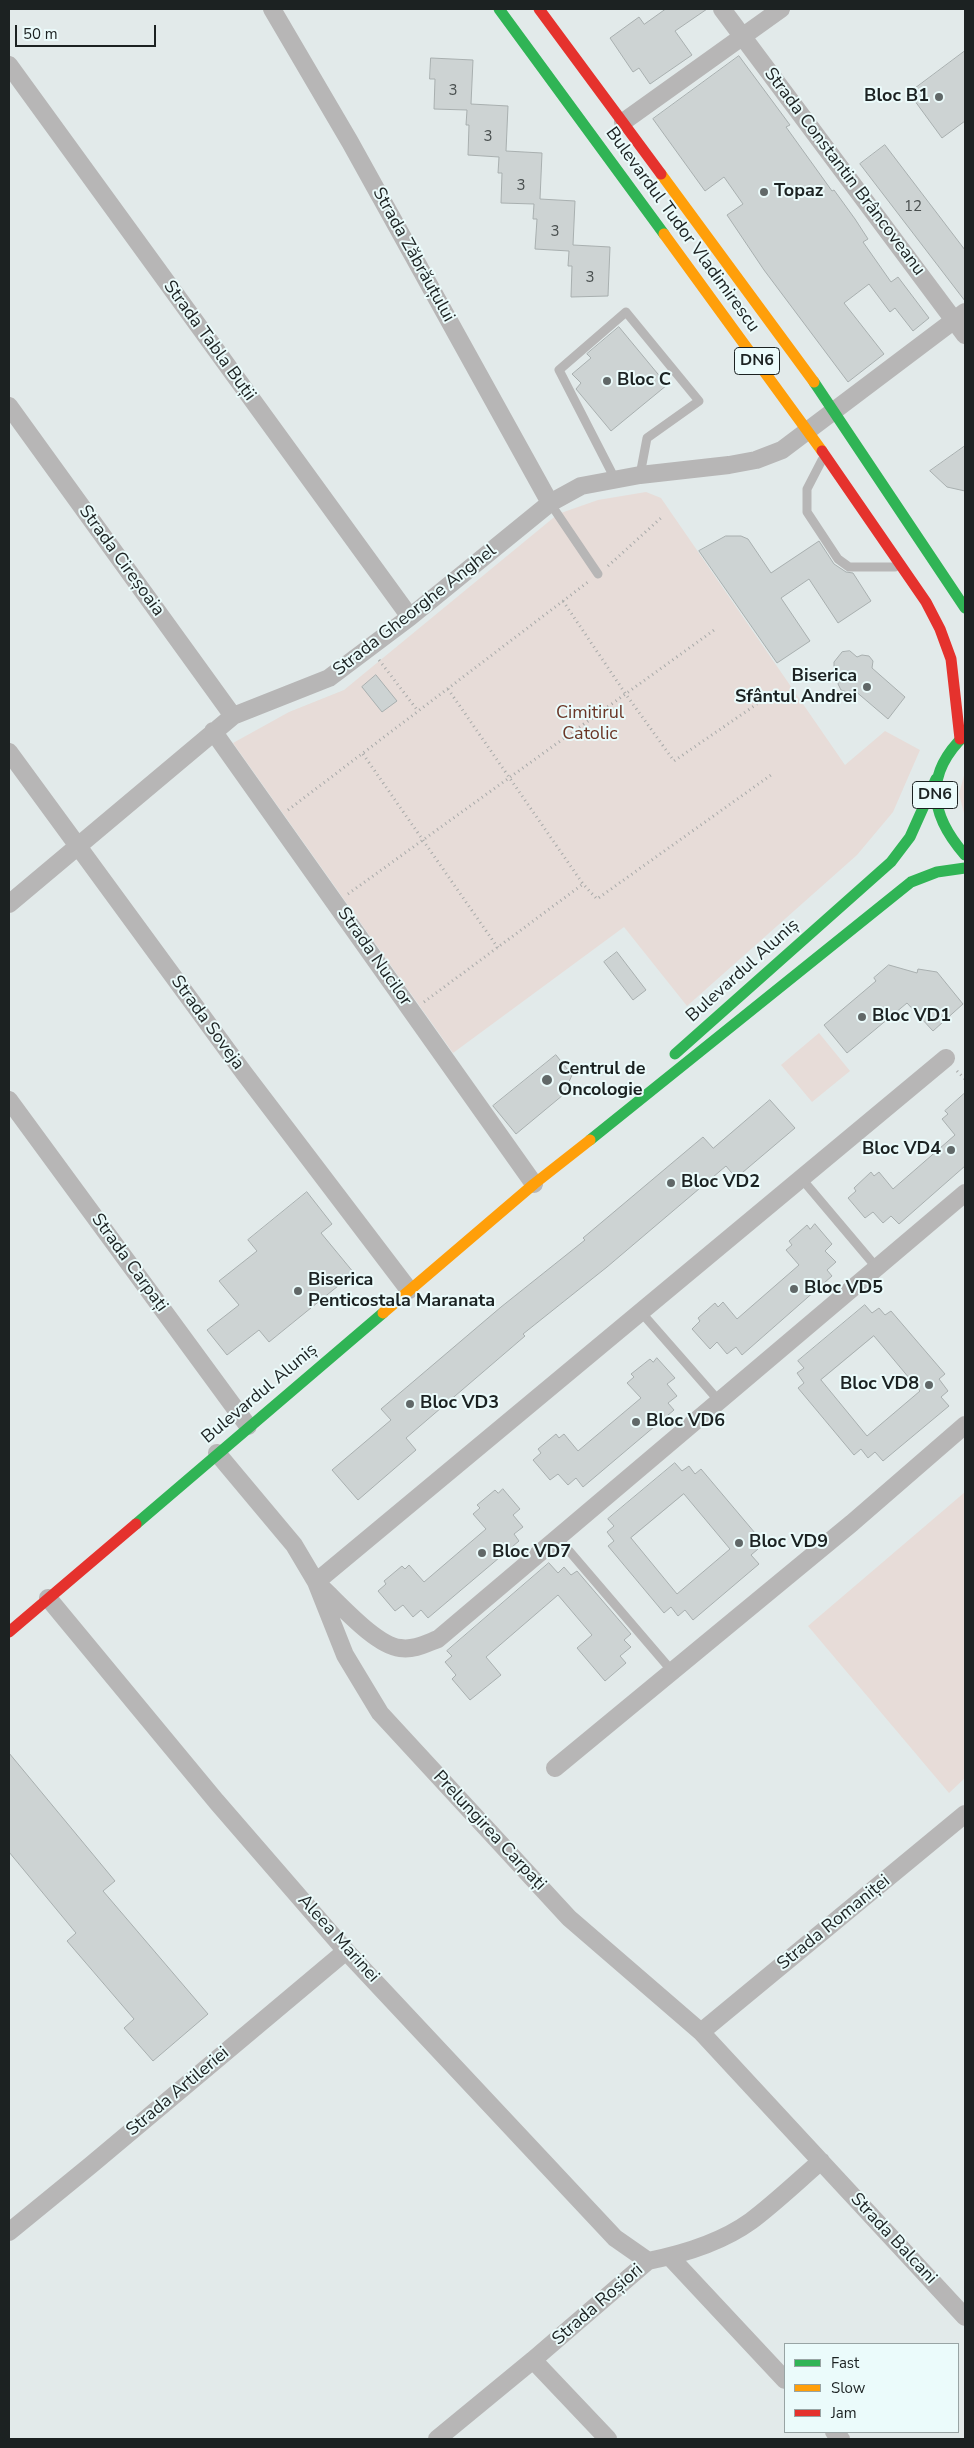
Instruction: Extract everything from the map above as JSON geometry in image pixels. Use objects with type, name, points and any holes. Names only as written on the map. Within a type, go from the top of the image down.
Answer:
[{"type":"main road","name":"Bulevardul Tudor Vladimirescu","points":[[499,9],[808,430],[903,567],[940,630],[951,659],[963,737]]},
{"type":"main road","name":"Bulevardul Tudor Vladimirescu","points":[[539,9],[833,411],[965,608]]},
{"type":"main road","name":"DN6","points":[[963,737],[943,761],[935,790],[939,819],[946,833],[965,855]]},
{"type":"main road","name":"Bulevardul Aluniș","points":[[666,1063],[891,862],[910,837],[943,761]]},
{"type":"main road","name":"Bulevardul Aluniș","points":[[534,1184],[617,1120],[911,882],[931,873],[952,868],[965,868]]},
{"type":"main road","name":"Bulevardul Aluniș","points":[[9,1632],[248,1426],[534,1184],[651,1075]]},
{"type":"street","name":"Strada Zăbrăuțului","points":[[272,9],[350,142],[550,504]]},
{"type":"street","name":"Strada Constantin Brâncoveanu","points":[[722,9],[960,316],[965,335]]},
{"type":"street","points":[[623,122],[781,9]]},
{"type":"street","name":"Strada Tabla Buții","points":[[9,65],[410,617]]},
{"type":"street","name":"Strada Gheorghe Anghel","points":[[9,904],[233,716],[329,678],[410,617],[550,504],[581,486],[640,475],[756,460],[782,450],[960,316]]},
{"type":"street","name":"Strada Cireșoaia","points":[[9,406],[233,716]]},
{"type":"street","name":"Strada Nucilor","points":[[213,731],[534,1184]]},
{"type":"street","name":"Strada Soveja","points":[[9,752],[244,1073],[410,1290]]},
{"type":"street","points":[[946,1058],[316,1582],[378,1639],[398,1648],[416,1648],[438,1639],[965,1193]]},
{"type":"street","name":"Strada Carpați","points":[[9,1100],[248,1426]]},
{"type":"street","points":[[555,1768],[852,1523],[965,1425]]},
{"type":"street","name":"Prelungirea Carpați","points":[[217,1453],[294,1545],[316,1582],[345,1655],[380,1713],[570,1918],[701,2032],[821,2161]]},
{"type":"street","name":"Aleea Marinei","points":[[48,1598],[216,1800],[346,1950],[615,2238],[648,2261]]},
{"type":"street","name":"Strada Romaniței","points":[[701,2032],[965,1814]]},
{"type":"street","name":"Strada Artileriei","points":[[9,2232],[92,2165],[346,1950]]},
{"type":"street","name":"Strada Roșiori","points":[[437,2439],[533,2360],[648,2261],[670,2257],[717,2240],[750,2222],[821,2161]]},
{"type":"street","name":"Strada Balcani","points":[[821,2161],[965,2317]]},
{"type":"street","points":[[670,2257],[784,2379]]},
{"type":"street","points":[[533,2360],[608,2439]]},
{"type":"lane","points":[[615,479],[559,370],[626,312],[700,401],[647,438],[640,475]]},
{"type":"lane","points":[[824,455],[807,489],[807,512],[838,559],[849,567],[903,567]]},
{"type":"lane","points":[[550,504],[598,574]]},
{"type":"lane","points":[[801,1178],[877,1268]]},
{"type":"lane","points":[[640,1312],[719,1401]]},
{"type":"lane","points":[[558,1538],[672,1671]]},
{"type":"path","points":[[288,810],[598,574],[662,517]]},
{"type":"path","points":[[563,601],[625,694],[674,761],[757,704]]},
{"type":"path","points":[[348,894],[509,776],[717,628]]},
{"type":"path","points":[[369,648],[418,711]]},
{"type":"path","points":[[448,689],[583,884],[597,899],[771,775]]},
{"type":"path","points":[[363,754],[498,948]]},
{"type":"path","points":[[424,1003],[583,884]]},
{"type":"green space","name":"Cimitirul Catolic","points":[[646,492],[661,498],[845,765],[885,731],[920,750],[893,812],[857,855],[687,1006],[624,927],[453,1053],[233,743],[289,712],[344,690],[558,514],[598,500]]},
{"type":"green space","points":[[965,772],[965,817],[959,794]]},
{"type":"green space","points":[[819,1033],[850,1071],[812,1102],[781,1065]]},
{"type":"green space","points":[[965,1492],[965,1778],[949,1793],[808,1626]]},
{"type":"building","points":[[666,9],[707,9],[675,31],[692,55],[650,84],[639,68],[633,72],[610,38],[639,17],[644,24]]},
{"type":"building","name":"Bloc B1","points":[[965,51],[965,121],[942,138],[909,93]]},
{"type":"building","points":[[739,56],[790,125],[786,127],[832,191],[834,190],[855,219],[868,239],[863,242],[891,282],[898,277],[929,318],[913,331],[895,308],[890,312],[869,284],[844,303],[884,354],[848,382],[764,270],[727,215],[743,204],[724,177],[705,191],[653,119]]},
{"type":"building","points":[[431,58],[473,60],[471,104],[508,106],[506,151],[542,153],[540,199],[575,201],[573,245],[610,247],[608,296],[571,297],[572,266],[568,266],[569,251],[535,249],[537,219],[533,219],[534,204],[501,203],[502,173],[498,173],[499,157],[468,155],[469,125],[466,125],[467,110],[434,109],[435,79],[430,79]]},
{"type":"building","points":[[885,145],[965,250],[965,301],[860,164]]},
{"type":"building","points":[[619,327],[667,385],[611,431],[576,389],[581,383],[572,374],[591,358],[587,354]]},
{"type":"building","points":[[965,446],[965,491],[947,487],[930,471]]},
{"type":"building","points":[[726,536],[741,536],[748,539],[771,573],[819,541],[834,564],[846,572],[853,573],[871,601],[838,623],[809,579],[781,598],[810,641],[777,663],[699,551]]},
{"type":"building","name":"Biserica Sfântul Andrei","points":[[850,651],[857,657],[862,655],[869,656],[873,661],[872,668],[905,697],[888,719],[854,690],[847,692],[841,690],[838,684],[840,677],[834,672],[834,662],[842,652]]},
{"type":"building","points":[[376,675],[397,701],[382,712],[362,687]]},
{"type":"building","points":[[617,952],[646,990],[633,1000],[604,962]]},
{"type":"building","name":"Bloc VD1","points":[[889,965],[917,973],[918,969],[937,972],[963,1004],[933,1031],[907,1003],[847,1053],[824,1025],[876,981],[874,978]]},
{"type":"building","points":[[556,1055],[572,1075],[563,1095],[516,1134],[493,1106]]},
{"type":"building","name":"Bloc VD4","points":[[965,1093],[965,1166],[899,1224],[891,1216],[883,1223],[873,1212],[865,1218],[848,1198],[856,1191],[854,1188],[871,1172],[874,1176],[879,1172],[893,1189],[955,1135],[942,1119],[948,1114],[945,1111]]},
{"type":"building","points":[[770,1100],[795,1128],[736,1178],[726,1166],[607,1267],[523,1334],[525,1336],[406,1438],[416,1450],[358,1500],[332,1470],[391,1420],[381,1409],[501,1307],[585,1240],[583,1238],[703,1137],[713,1148]]},
{"type":"building","points":[[307,1192],[332,1224],[321,1233],[354,1273],[269,1342],[259,1330],[227,1355],[207,1330],[239,1305],[219,1281],[257,1251],[248,1240]]},
{"type":"building","name":"Bloc VD5","points":[[815,1224],[832,1244],[825,1251],[836,1262],[827,1270],[832,1276],[742,1355],[736,1347],[727,1354],[717,1342],[710,1349],[692,1329],[700,1321],[698,1318],[715,1303],[718,1307],[723,1302],[737,1319],[799,1265],[786,1250],[792,1245],[789,1241],[807,1225],[810,1229]]},
{"type":"building","name":"Bloc VD8","points":[[865,1305],[872,1313],[879,1308],[885,1315],[891,1311],[945,1374],[939,1379],[948,1391],[941,1397],[949,1406],[883,1461],[875,1452],[868,1458],[861,1449],[854,1455],[798,1388],[804,1383],[797,1373],[804,1368],[798,1361]],"holes":[[[874,1336],[920,1391],[867,1436],[821,1380]]]},
{"type":"building","name":"Bloc VD6","points":[[657,1358],[675,1378],[667,1384],[677,1396],[668,1403],[674,1410],[583,1487],[576,1478],[568,1485],[558,1474],[550,1480],[533,1460],[541,1453],[538,1449],[556,1434],[559,1438],[564,1434],[578,1451],[641,1398],[627,1383],[634,1377],[631,1374],[650,1359],[653,1362]]},
{"type":"building","name":"Bloc VD9","points":[[675,1463],[682,1471],[689,1466],[695,1474],[701,1469],[755,1533],[749,1538],[758,1549],[751,1555],[759,1564],[693,1620],[685,1610],[678,1616],[671,1607],[664,1613],[608,1546],[614,1541],[607,1532],[614,1526],[608,1519]],"holes":[[[684,1494],[730,1549],[677,1594],[631,1538]]]},
{"type":"building","name":"Bloc VD7","points":[[503,1489],[520,1509],[513,1515],[523,1527],[514,1534],[519,1541],[428,1618],[421,1610],[413,1617],[403,1605],[395,1611],[378,1591],[386,1584],[384,1581],[402,1566],[405,1569],[409,1565],[424,1582],[486,1529],[473,1514],[480,1508],[477,1505],[495,1490],[498,1493]]},
{"type":"building","points":[[549,1563],[558,1573],[564,1567],[571,1575],[577,1571],[631,1634],[624,1640],[631,1647],[620,1656],[626,1663],[605,1681],[577,1648],[592,1635],[558,1595],[486,1657],[501,1675],[470,1700],[452,1679],[456,1675],[445,1662],[452,1656],[447,1651]]},
{"type":"building","points":[[9,1753],[115,1881],[103,1891],[208,2014],[153,2061],[124,2028],[134,2019],[67,1941],[76,1933],[9,1852]]},
{"type":"traffic: fast","points":[[499,9],[664,234]]},
{"type":"traffic: fast","points":[[814,382],[965,608]]},
{"type":"traffic: fast","points":[[965,735],[943,764],[937,779],[936,794],[938,809],[944,824],[953,840],[965,855]]},
{"type":"traffic: fast","points":[[675,1054],[891,862],[910,837],[936,779]]},
{"type":"traffic: fast","points":[[590,1140],[911,882],[937,872],[965,868]]},
{"type":"traffic: fast","points":[[136,1524],[383,1313]]},
{"type":"traffic: slow","points":[[661,174],[814,382]]},
{"type":"traffic: slow","points":[[664,234],[822,451]]},
{"type":"traffic: slow","points":[[383,1313],[534,1184],[590,1140]]},
{"type":"traffic: jam","points":[[539,9],[661,174]]},
{"type":"traffic: jam","points":[[822,451],[926,602],[940,629],[951,659],[960,739]]},
{"type":"traffic: jam","points":[[9,1632],[136,1524]]},
{"type":"place","name":"Bloc B1","points":[[939,97]]},
{"type":"place","name":"Topaz","points":[[764,192]]},
{"type":"place","name":"Bloc C","points":[[607,381]]},
{"type":"place","name":"Biserica Sfântul Andrei","points":[[867,687]]},
{"type":"place","name":"Bloc VD1","points":[[862,1017]]},
{"type":"place","name":"Centrul de Oncologie","points":[[547,1080]]},
{"type":"place","name":"Bloc VD4","points":[[951,1150]]},
{"type":"place","name":"Bloc VD2","points":[[671,1183]]},
{"type":"place","name":"Bloc VD5","points":[[794,1289]]},
{"type":"place","name":"Biserica Penticostala Maranata","points":[[298,1291]]},
{"type":"place","name":"Bloc VD8","points":[[929,1385]]},
{"type":"place","name":"Bloc VD3","points":[[410,1404]]},
{"type":"place","name":"Bloc VD6","points":[[636,1422]]},
{"type":"place","name":"Bloc VD9","points":[[739,1543]]},
{"type":"place","name":"Bloc VD7","points":[[482,1553]]}]
